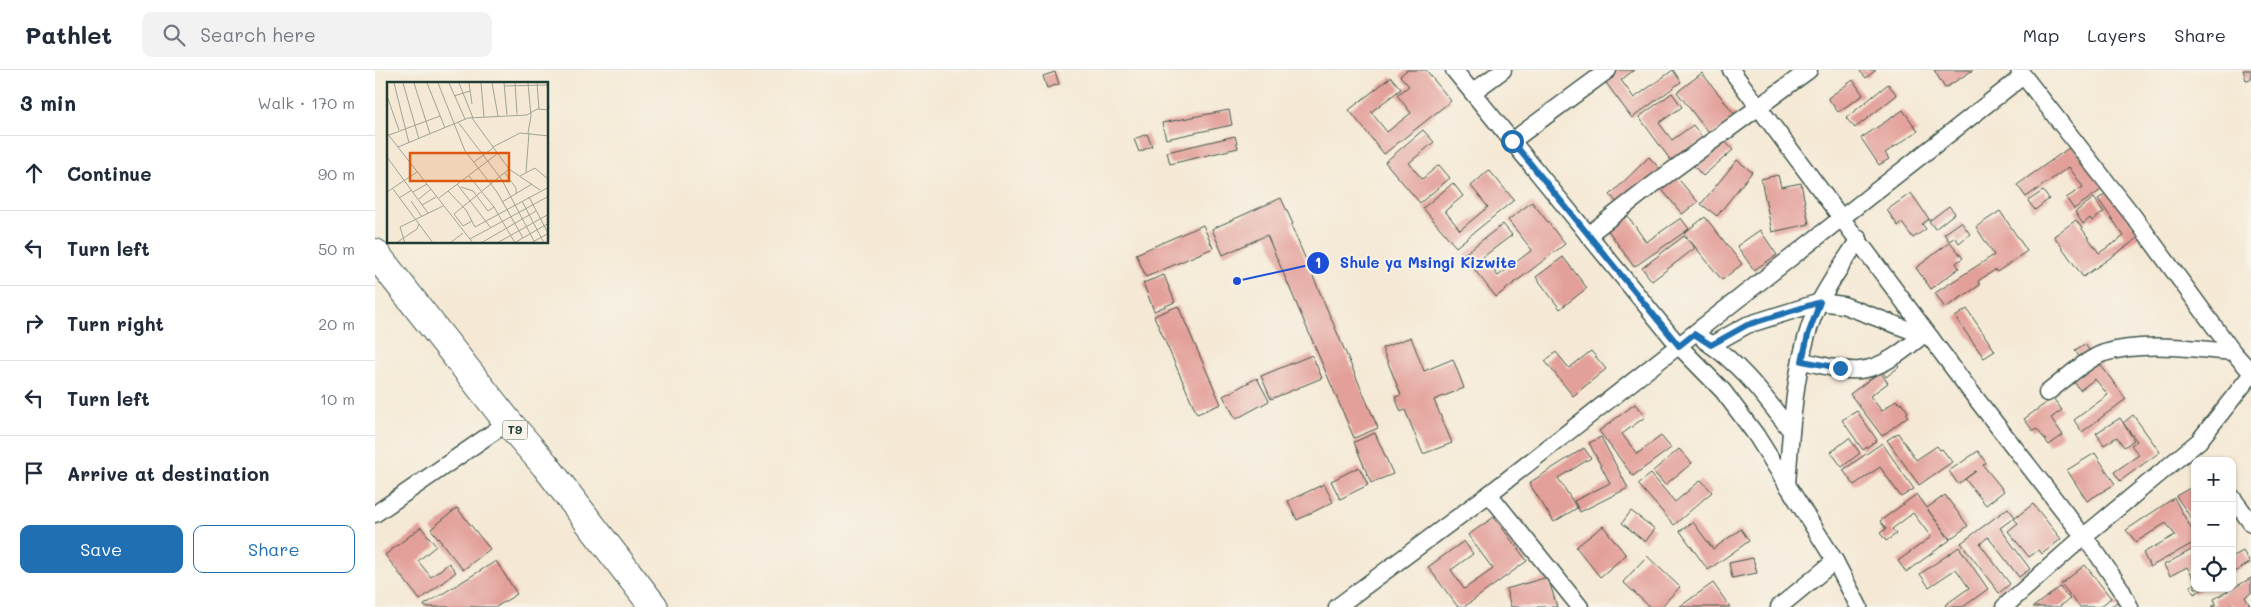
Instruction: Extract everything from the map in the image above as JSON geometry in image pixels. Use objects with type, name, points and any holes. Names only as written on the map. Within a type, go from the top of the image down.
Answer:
[{"type":"highway","name":"T9","points":[[375,253],[508,422],[551,472],[654,607]]},
{"type":"street","points":[[1454,70],[1679,346],[1723,391],[1756,436],[1835,561],[1859,607]]},
{"type":"street","points":[[1473,92],[1503,70]]},
{"type":"street","points":[[1512,141],[1608,70]]},
{"type":"street","points":[[1731,70],[1859,239],[1927,336],[2083,537],[2121,589],[2130,607]]},
{"type":"street","points":[[1589,235],[1651,186],[1809,70]]},
{"type":"street","points":[[1337,607],[1489,494],[1679,346],[1842,218],[2021,73],[2134,217],[2233,352],[2251,373],[2199,441],[2193,455],[2083,537],[2004,607]]},
{"type":"street","points":[[1787,485],[1791,431],[1808,335],[1820,302],[1859,239]]},
{"type":"street","points":[[1711,345],[1747,325],[1820,302],[1843,304],[1927,336]]},
{"type":"street","points":[[1694,334],[1741,368],[1791,431]]},
{"type":"street","points":[[1802,361],[1858,370],[1869,368],[1907,349],[1927,336]]},
{"type":"street","points":[[2047,393],[2102,354],[2128,349],[2179,346],[2233,352]]},
{"type":"street","points":[[375,514],[508,422]]},
{"type":"street","points":[[1489,494],[1580,607]]},
{"type":"street","points":[[2236,502],[2251,523]]},
{"type":"street","points":[[1779,607],[1835,561]]},
{"type":"building","points":[[1407,70],[1426,70],[1451,101],[1384,154],[1349,110],[1391,77],[1401,89],[1371,112],[1387,132],[1411,113],[1397,95],[1409,86],[1400,76]]},
{"type":"building","points":[[1610,70],[1634,70],[1621,80],[1634,98],[1673,70],[1681,82],[1632,118],[1601,76]]},
{"type":"building","points":[[1859,70],[1876,70],[1866,78]]},
{"type":"building","points":[[1934,70],[1973,70],[1945,88]]},
{"type":"building","points":[[2243,70],[2251,70],[2251,79],[2246,80]]},
{"type":"building","points":[[1055,72],[1059,84],[1047,88],[1043,76]]},
{"type":"building","points":[[1702,73],[1736,116],[1711,136],[1677,92]]},
{"type":"building","points":[[1853,80],[1863,95],[1838,112],[1828,98]]},
{"type":"building","points":[[1888,84],[1897,95],[1855,128],[1846,118]]},
{"type":"building","points":[[1672,93],[1682,107],[1659,123],[1672,140],[1693,125],[1704,140],[1672,162],[1639,117]]},
{"type":"building","points":[[1229,110],[1232,125],[1166,139],[1162,123]]},
{"type":"building","points":[[1903,110],[1918,131],[1885,153],[1889,159],[1879,165],[1861,138]]},
{"type":"building","points":[[1423,130],[1434,142],[1409,163],[1422,179],[1439,165],[1450,178],[1420,203],[1385,162]]},
{"type":"building","points":[[1147,134],[1152,146],[1139,152],[1134,139]]},
{"type":"building","points":[[1235,136],[1238,148],[1170,164],[1167,152]]},
{"type":"building","points":[[1722,138],[1733,150],[1703,176],[1693,165]]},
{"type":"building","points":[[2073,145],[2104,188],[2074,209],[2066,198],[2083,187],[2069,167],[2026,197],[2017,185]]},
{"type":"building","points":[[1649,157],[1660,169],[1621,207],[1610,195]]},
{"type":"building","points":[[1737,160],[1752,172],[1717,216],[1701,204]]},
{"type":"building","points":[[1489,170],[1514,200],[1456,247],[1423,208],[1453,183],[1463,196],[1445,211],[1460,230],[1488,207],[1471,186]]},
{"type":"building","points":[[1674,174],[1698,202],[1682,214],[1659,186]]},
{"type":"building","points":[[1778,175],[1781,187],[1801,183],[1809,224],[1772,232],[1761,179]]},
{"type":"building","points":[[2043,191],[2049,199],[2035,210],[2028,201]]},
{"type":"building","points":[[2109,191],[2141,236],[2083,277],[2054,236],[2076,220],[2099,253],[2124,236],[2098,199]]},
{"type":"building","points":[[1911,193],[1929,219],[1922,224],[1926,229],[1913,238],[1902,223],[1898,226],[1887,210]]},
{"type":"building","points":[[1281,198],[1378,428],[1354,438],[1267,235],[1223,255],[1212,229]]},
{"type":"building","points":[[2094,198],[2104,212],[2092,221],[2090,218],[2083,224],[2075,212]]},
{"type":"building","points":[[1532,202],[1565,244],[1496,297],[1463,255],[1503,224],[1512,235],[1483,257],[1498,276],[1532,250],[1508,220]]},
{"type":"building","points":[[1949,206],[1955,213],[1935,229],[1929,221]]},
{"type":"building","points":[[2000,211],[2027,251],[1997,272],[1995,270],[1978,281],[1980,285],[1945,308],[1935,293],[1994,255],[1976,227]]},
{"type":"building","points":[[1625,212],[1646,242],[1681,218],[1689,229],[1634,267],[1605,226]]},
{"type":"building","points":[[1705,217],[1742,264],[1722,280],[1684,233]]},
{"type":"building","points":[[1961,222],[1970,234],[1959,243],[1955,237],[1949,241],[1944,234]]},
{"type":"building","points":[[1203,225],[1213,248],[1146,277],[1136,254]]},
{"type":"building","points":[[1760,230],[1777,255],[1754,270],[1737,246]]},
{"type":"building","points":[[1684,236],[1695,248],[1652,281],[1642,268]]},
{"type":"building","points":[[1950,242],[1963,258],[1956,263],[1959,268],[1931,289],[1916,268]]},
{"type":"building","points":[[1563,257],[1587,288],[1560,309],[1536,277]]},
{"type":"building","points":[[1164,275],[1175,302],[1154,311],[1143,283]]},
{"type":"building","points":[[1178,306],[1221,404],[1197,414],[1154,316]]},
{"type":"building","points":[[1967,309],[1995,351],[1984,358],[1955,317]]},
{"type":"building","points":[[1411,337],[1424,371],[1453,359],[1464,388],[1434,400],[1452,443],[1423,454],[1405,410],[1401,412],[1395,397],[1401,395],[1382,348]]},
{"type":"building","points":[[2085,344],[2091,353],[2081,360],[2075,350]]},
{"type":"building","points":[[1591,351],[1606,369],[1573,396],[1545,361],[1556,352],[1569,368]]},
{"type":"building","points":[[1312,355],[1322,378],[1271,399],[1261,376]]},
{"type":"building","points":[[1892,359],[1899,367],[1886,377],[1880,368]]},
{"type":"building","points":[[2097,360],[2126,399],[2082,432],[2074,420],[2108,395],[2095,379],[2080,390],[2072,379]]},
{"type":"building","points":[[1880,372],[1888,383],[1870,396],[1882,411],[1896,400],[1899,403],[1901,402],[1908,412],[1906,414],[1908,416],[1882,436],[1850,394]]},
{"type":"building","points":[[1257,378],[1269,401],[1236,419],[1223,396]]},
{"type":"building","points":[[2053,398],[2062,410],[2051,418],[2063,435],[2049,445],[2037,429],[2033,431],[2024,419]]},
{"type":"building","points":[[1635,404],[1645,417],[1622,434],[1637,454],[1661,436],[1671,448],[1633,476],[1599,431]]},
{"type":"building","points":[[1857,411],[1877,440],[1863,450],[1842,420]]},
{"type":"building","points":[[2133,415],[2160,452],[2120,481],[2114,472],[2139,455],[2131,445],[2137,441],[2123,423]]},
{"type":"building","points":[[2120,418],[2134,440],[2124,447],[2117,437],[2104,445],[2096,433]]},
{"type":"building","points":[[1375,433],[1393,474],[1371,483],[1354,442]]},
{"type":"building","points":[[1898,433],[1916,460],[1937,446],[1940,450],[1942,449],[1952,462],[1919,485],[1887,440]]},
{"type":"building","points":[[1601,437],[1628,488],[1580,512],[1574,501],[1610,483],[1589,443]]},
{"type":"building","points":[[1849,438],[1860,453],[1842,467],[1831,452]]},
{"type":"building","points":[[1882,443],[1914,489],[1901,497],[1880,467],[1854,485],[1843,470]]},
{"type":"building","points":[[1584,448],[1591,458],[1558,478],[1577,508],[1554,522],[1529,483]]},
{"type":"building","points":[[1679,449],[1692,463],[1665,485],[1653,471]]},
{"type":"building","points":[[1978,451],[1986,463],[1983,465],[2004,491],[1986,505],[1965,479],[1976,471],[1958,484],[1949,471]]},
{"type":"building","points":[[2095,453],[2115,484],[2087,501],[2067,470]]},
{"type":"building","points":[[1359,467],[1368,485],[1340,499],[1331,481]]},
{"type":"building","points":[[1651,474],[1675,502],[1701,480],[1712,492],[1674,525],[1638,484]]},
{"type":"building","points":[[1324,484],[1333,502],[1297,520],[1288,501]]},
{"type":"building","points":[[2191,487],[2191,518],[2176,496]]},
{"type":"building","points":[[1917,494],[1927,508],[1945,495],[1968,526],[1950,539],[1928,510],[1950,540],[1906,572],[1898,561],[1931,537],[1913,513],[1892,529],[1896,534],[1886,541],[1880,533],[1886,529],[1880,521]]},
{"type":"building","points":[[2174,498],[2191,528],[2191,544],[2150,567],[2143,553],[2175,535],[2166,523],[2136,542],[2126,530]]},
{"type":"building","points":[[2033,504],[2061,539],[2042,554],[2039,550],[2029,557],[2008,531],[2018,523],[2014,519]]},
{"type":"building","points":[[457,508],[490,549],[463,570],[431,529]]},
{"type":"building","points":[[2008,508],[2015,517],[2000,528],[2030,569],[2019,577],[1988,537],[1980,544],[2010,584],[1999,593],[1961,543]]},
{"type":"building","points":[[1631,511],[1655,529],[1645,542],[1622,523]]},
{"type":"building","points":[[1494,517],[1527,561],[1464,607],[1458,607],[1428,567],[1464,541],[1473,554],[1451,570],[1464,589],[1493,569],[1468,535]]},
{"type":"building","points":[[1693,522],[1713,549],[1741,529],[1749,541],[1708,570],[1680,531]]},
{"type":"building","points":[[1603,526],[1626,555],[1600,577],[1576,547]]},
{"type":"building","points":[[421,527],[436,546],[418,561],[431,577],[449,563],[456,572],[420,600],[385,555]]},
{"type":"building","points":[[1959,547],[1988,589],[1963,607],[1947,607],[1945,605],[1969,588],[1956,569],[1929,587],[1920,574]]},
{"type":"building","points":[[2191,550],[2191,574],[2187,567],[2170,576],[2164,565]]},
{"type":"building","points":[[2243,551],[2250,563],[2236,571],[2236,555]]},
{"type":"building","points":[[1647,556],[1680,587],[1661,607],[1650,607],[1623,582]]},
{"type":"building","points":[[1753,558],[1757,573],[1732,578],[1729,563]]},
{"type":"building","points":[[496,561],[517,594],[496,607],[425,607],[424,605]]},
{"type":"building","points":[[2085,565],[2111,598],[2100,607],[2080,607],[2061,584]]},
{"type":"building","points":[[1548,577],[1557,607],[1511,607],[1506,589]]},
{"type":"building","points":[[2251,578],[2251,593],[2245,597],[2251,607],[2234,607],[2232,604],[2227,607],[2211,607],[2216,604],[2214,599],[2226,592],[2236,592],[2236,587]]},
{"type":"building","points":[[1713,583],[1730,607],[1679,607]]},
{"type":"building","points":[[2060,587],[2070,599],[2059,607],[2033,607]]},
{"type":"building","points":[[2117,602],[2121,607],[2110,607]]},
{"type":"place","name":"Shule ya Msingi Kizwite","points":[[1237,281]]},
{"type":"route","points":[[1512,141],[1679,346],[1694,334],[1711,345],[1747,325],[1820,302],[1808,335],[1802,361],[1840,368]]}]
